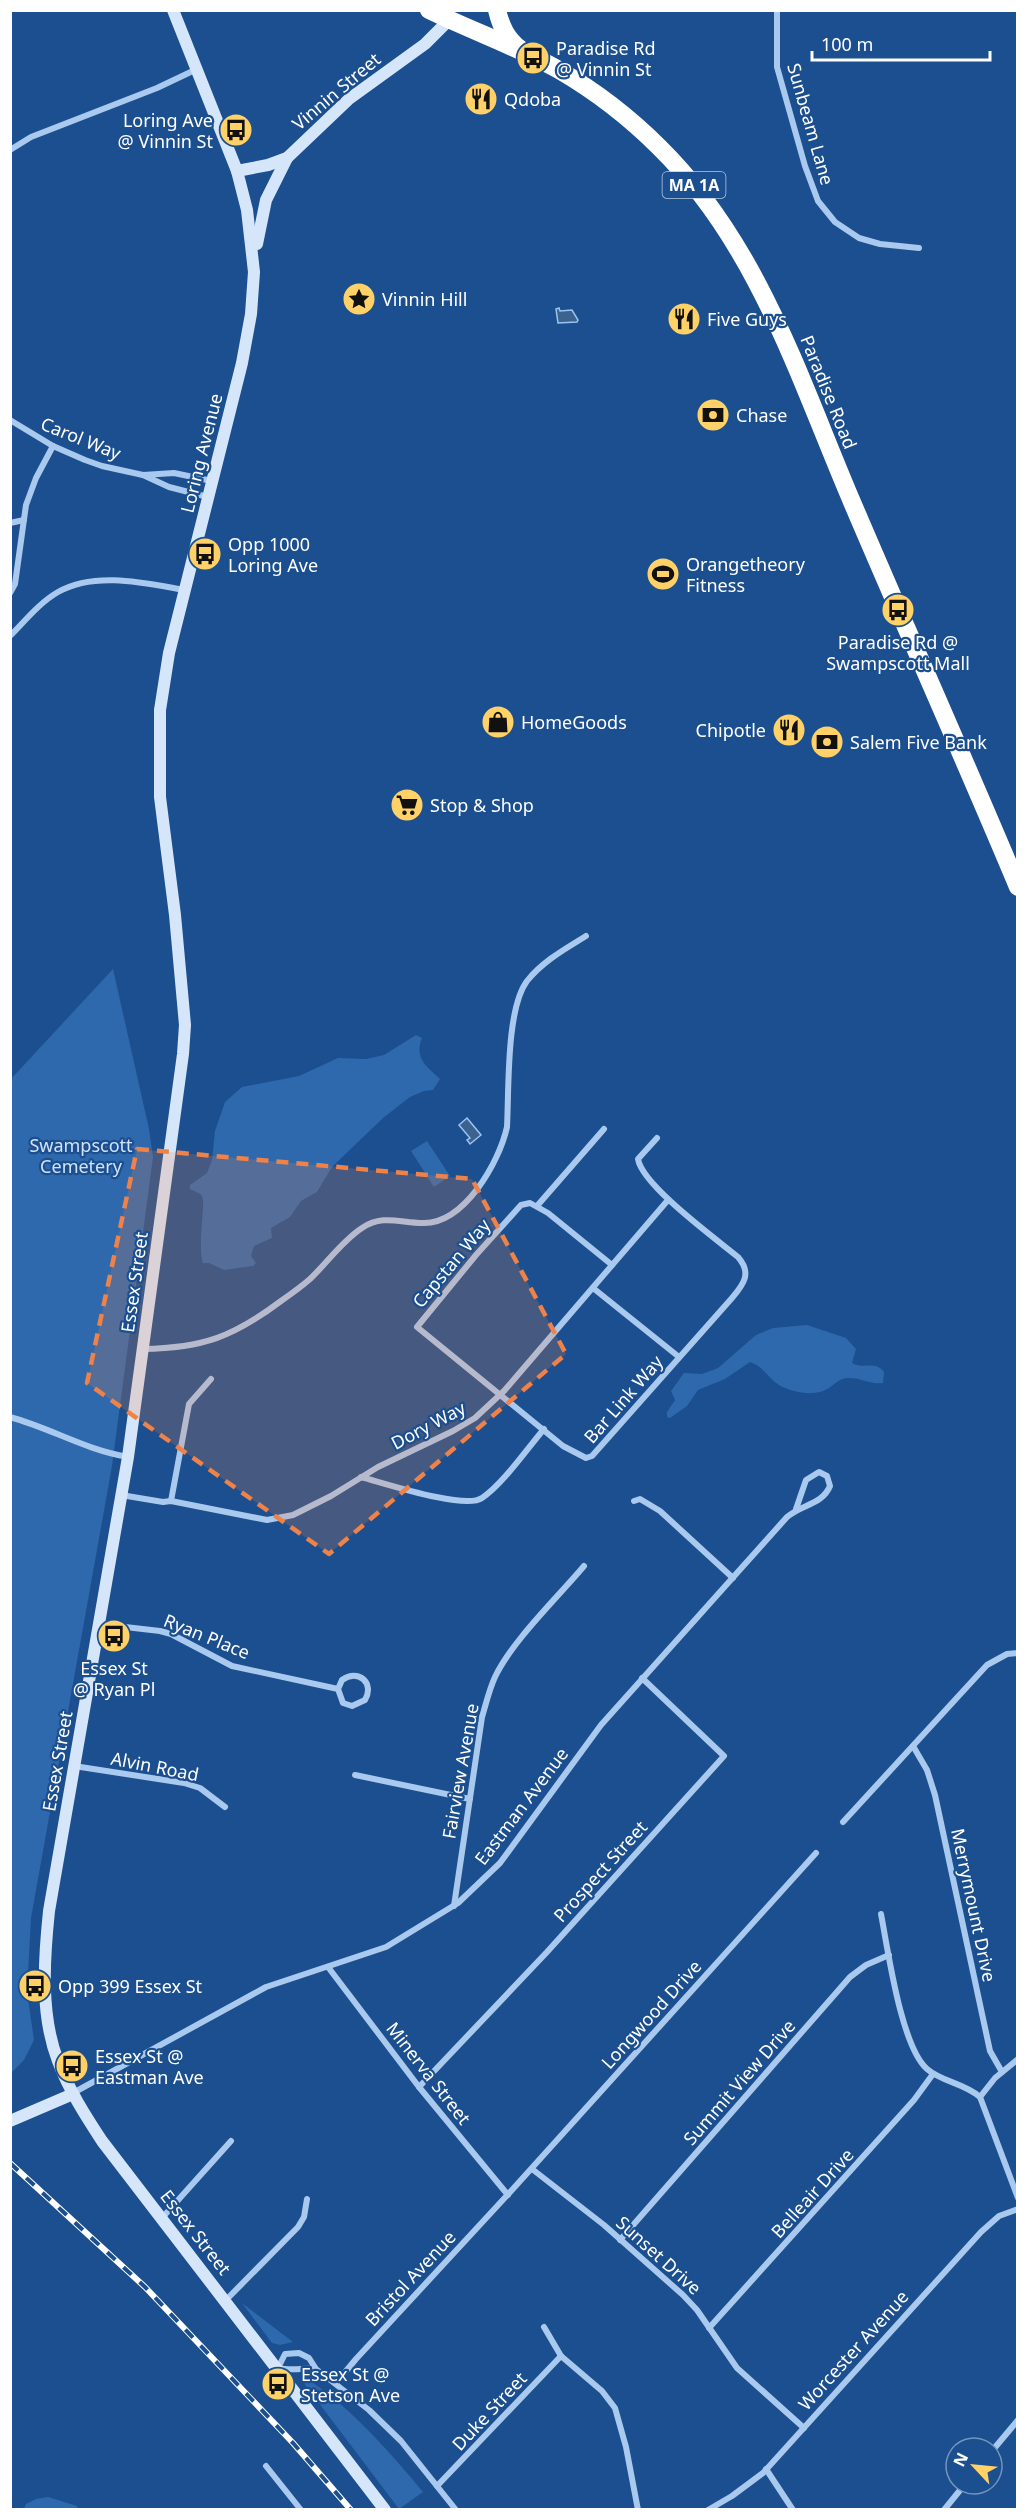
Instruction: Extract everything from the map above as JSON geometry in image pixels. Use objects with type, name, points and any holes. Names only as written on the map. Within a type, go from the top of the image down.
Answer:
[{"type":"highway","name":"Paradise Road","points":[[429,10],[576,80],[623,115],[658,146],[712,208],[743,256],[781,331],[823,435],[1017,887]]},
{"type":"highway","points":[[497,10],[508,39],[528,56]]},
{"type":"main road","name":"Loring Avenue","points":[[173,10],[237,171],[247,210],[254,272],[248,336],[169,653],[159,725],[160,797],[175,915]]},
{"type":"main road","name":"Vinnin Street","points":[[237,171],[268,165],[287,158],[349,99],[425,44],[449,20]]},
{"type":"main road","points":[[254,272],[261,214],[287,158]]},
{"type":"main road","name":"Essex Street","points":[[175,915],[185,1024],[184,1044],[128,1457],[49,1911],[45,1957],[47,2006],[52,2043],[73,2094],[102,2140],[385,2510]]},
{"type":"main road","points":[[11,2121],[73,2094]]},
{"type":"street","name":"Sunbeam Lane","points":[[777,10],[777,67],[805,166],[818,201],[835,222],[859,238],[880,244],[919,248]]},
{"type":"street","points":[[10,150],[32,137],[157,88],[197,69]]},
{"type":"street","name":"Carol Way","points":[[10,420],[53,446],[102,466],[143,475],[169,487],[208,497]]},
{"type":"street","points":[[10,593],[15,584],[30,491],[53,446]]},
{"type":"street","name":"Carol Way","points":[[143,475],[174,473],[212,481]]},
{"type":"street","points":[[10,523],[24,520]]},
{"type":"street","points":[[10,636],[50,597],[75,586],[97,582],[130,582],[185,590]]},
{"type":"street","points":[[143,1349],[186,1347],[223,1337],[247,1326],[309,1280],[352,1235],[371,1223],[390,1219],[422,1224],[436,1223],[458,1211],[489,1170],[504,1140],[507,1127],[513,1029],[516,1009],[523,989],[545,963],[586,936]]},
{"type":"street","points":[[604,1129],[537,1206],[612,1265]]},
{"type":"street","points":[[657,1138],[638,1159],[639,1165],[668,1200]]},
{"type":"street","name":"Bar Link Way","points":[[502,1394],[572,1451],[586,1458],[592,1456],[740,1290],[746,1281],[747,1272],[744,1264],[668,1200]]},
{"type":"street","name":"Dory Way","points":[[121,1495],[163,1502],[171,1501],[267,1520],[280,1518],[293,1515],[331,1496],[361,1477],[453,1431],[475,1418],[502,1394],[668,1200]]},
{"type":"street","name":"Capstan Way","points":[[502,1394],[417,1327],[476,1255],[521,1205],[530,1203],[537,1206]]},
{"type":"street","name":"Bar Link Way","points":[[592,1288],[679,1357]]},
{"type":"street","points":[[171,1501],[189,1404],[211,1379]]},
{"type":"street","points":[[10,1417],[36,1425],[82,1446],[128,1457]]},
{"type":"street","points":[[361,1477],[455,1501],[475,1502],[495,1486],[544,1429]]},
{"type":"street","name":"Eastman Avenue","points":[[73,2094],[266,1987],[386,1947],[454,1906],[500,1863],[572,1761],[642,1678],[796,1509],[806,1480],[812,1474],[819,1472],[827,1476],[830,1486],[826,1496],[817,1502],[796,1509]]},
{"type":"street","points":[[634,1501],[640,1499],[660,1511],[733,1578]]},
{"type":"street","name":"Fairview Avenue","points":[[454,1906],[482,1717],[495,1677],[514,1648],[584,1566]]},
{"type":"street","name":"Ryan Place","points":[[99,1624],[160,1631],[171,1634],[232,1666],[338,1689]]},
{"type":"street","points":[[843,1822],[987,1665],[1007,1654],[1017,1653]]},
{"type":"street","name":"Ryan Place","points":[[357,1675],[366,1681],[369,1691],[365,1700],[352,1706],[343,1702],[338,1689],[342,1680],[357,1675]]},
{"type":"street","name":"Prospect Street","points":[[419,2087],[547,1952],[724,1756],[642,1678]]},
{"type":"street","name":"Merrymount Drive","points":[[913,1746],[927,1770],[935,1795],[988,2044],[1002,2072]]},
{"type":"street","name":"Alvin Road","points":[[74,1766],[183,1783],[200,1788],[225,1807]]},
{"type":"street","points":[[355,1775],[470,1799]]},
{"type":"street","name":"Longwood Drive","points":[[508,2195],[816,1852]]},
{"type":"street","points":[[881,1914],[912,2048],[924,2066],[933,2074],[970,2088],[980,2097],[1017,2198]]},
{"type":"street","name":"Summit View Drive","points":[[620,2240],[850,1977],[866,1965],[889,1955]]},
{"type":"street","name":"Minerva Street","points":[[328,1967],[419,2087],[508,2195]]},
{"type":"street","points":[[980,2097],[1017,2059]]},
{"type":"street","name":"Belleair Drive","points":[[709,2328],[914,2100],[933,2074]]},
{"type":"street","points":[[162,2218],[231,2141]]},
{"type":"street","name":"Sunset Drive","points":[[532,2169],[620,2240],[683,2295],[737,2368],[804,2428]]},
{"type":"street","name":"Bristol Avenue","points":[[336,2384],[356,2359],[508,2195]]},
{"type":"street","points":[[226,2300],[294,2232],[304,2217],[307,2199]]},
{"type":"street","name":"Worcester Avenue","points":[[708,2510],[732,2496],[766,2469],[981,2232],[999,2216],[1017,2209]]},
{"type":"street","points":[[544,2327],[561,2355],[602,2391],[615,2408],[626,2447],[638,2510]]},
{"type":"street","points":[[316,2369],[303,2368],[292,2371],[278,2368],[285,2354],[299,2353],[309,2358],[316,2369],[387,2427],[456,2510]]},
{"type":"street","name":"Duke Street","points":[[437,2486],[561,2355]]},
{"type":"street","points":[[1004,2436],[1017,2420]]},
{"type":"street","points":[[266,2466],[301,2510]]},
{"type":"street","points":[[766,2469],[793,2510]]},
{"type":"street","points":[[944,2510],[955,2496]]},
{"type":"highlighted area","points":[[137,1149],[472,1179],[566,1354],[329,1554],[87,1383]]},
{"type":"green space","name":"Swampscott Cemetery","points":[[113,969],[149,1129],[153,1157],[112,1466],[31,1918],[27,1992],[34,2040],[24,2060],[11,2073],[11,1079]]},
{"type":"green space","points":[[416,1035],[422,1038],[420,1056],[440,1079],[433,1090],[410,1097],[383,1118],[332,1167],[317,1192],[301,1201],[290,1217],[271,1228],[272,1238],[254,1246],[251,1256],[256,1263],[253,1266],[224,1270],[209,1263],[203,1263],[201,1246],[203,1200],[201,1195],[190,1189],[190,1185],[207,1173],[212,1160],[215,1131],[225,1102],[242,1087],[299,1076],[338,1058],[366,1059],[384,1055]]},
{"type":"green space","points":[[427,1141],[450,1176],[434,1187],[411,1151]]},
{"type":"green space","points":[[807,1325],[846,1338],[856,1349],[852,1363],[881,1368],[884,1372],[883,1383],[844,1378],[824,1391],[798,1392],[779,1385],[758,1366],[750,1362],[725,1379],[698,1390],[687,1406],[670,1418],[667,1417],[667,1412],[675,1400],[671,1391],[684,1373],[702,1374],[718,1368],[756,1335],[773,1328]]},
{"type":"green space","points":[[242,2303],[293,2342],[280,2345],[272,2343]]},
{"type":"green space","points":[[303,2377],[351,2413],[423,2492],[399,2509],[306,2386]]},
{"type":"green space","points":[[48,2497],[77,2506],[78,2509],[24,2509],[26,2504],[36,2499]]},
{"type":"shaded area","points":[[559,308],[560,311],[572,310],[577,322],[558,323],[556,309]]},
{"type":"shaded area","points":[[467,1118],[481,1135],[470,1144],[467,1140],[470,1138],[459,1125]]},
{"type":"railway","points":[[10,2163],[145,2287],[293,2443],[351,2510]]},
{"type":"place","name":"Paradise Rd @ Vinnin St","points":[[533,58]]},
{"type":"place","name":"Qdoba","points":[[481,99]]},
{"type":"place","name":"Loring Ave @ Vinnin St","points":[[236,130]]},
{"type":"place","name":"Vinnin Hill","points":[[359,299]]},
{"type":"place","name":"Five Guys","points":[[684,319]]},
{"type":"place","name":"Chase","points":[[713,415]]},
{"type":"place","name":"Opp 1000 Loring Ave","points":[[205,554]]},
{"type":"place","name":"Orangetheory Fitness","points":[[663,574]]},
{"type":"place","name":"Paradise Rd @ Swampscott Mall","points":[[898,610]]},
{"type":"place","name":"HomeGoods","points":[[498,722]]},
{"type":"place","name":"Chipotle","points":[[789,730]]},
{"type":"place","name":"Salem Five Bank","points":[[827,742]]},
{"type":"place","name":"Stop & Shop","points":[[407,805]]},
{"type":"place","name":"Essex St @ Ryan Pl","points":[[114,1636]]},
{"type":"place","name":"Opp 399 Essex St","points":[[35,1986]]},
{"type":"place","name":"Essex St @ Eastman Ave","points":[[72,2066]]},
{"type":"place","name":"Essex St @ Stetson Ave","points":[[278,2384]]}]
